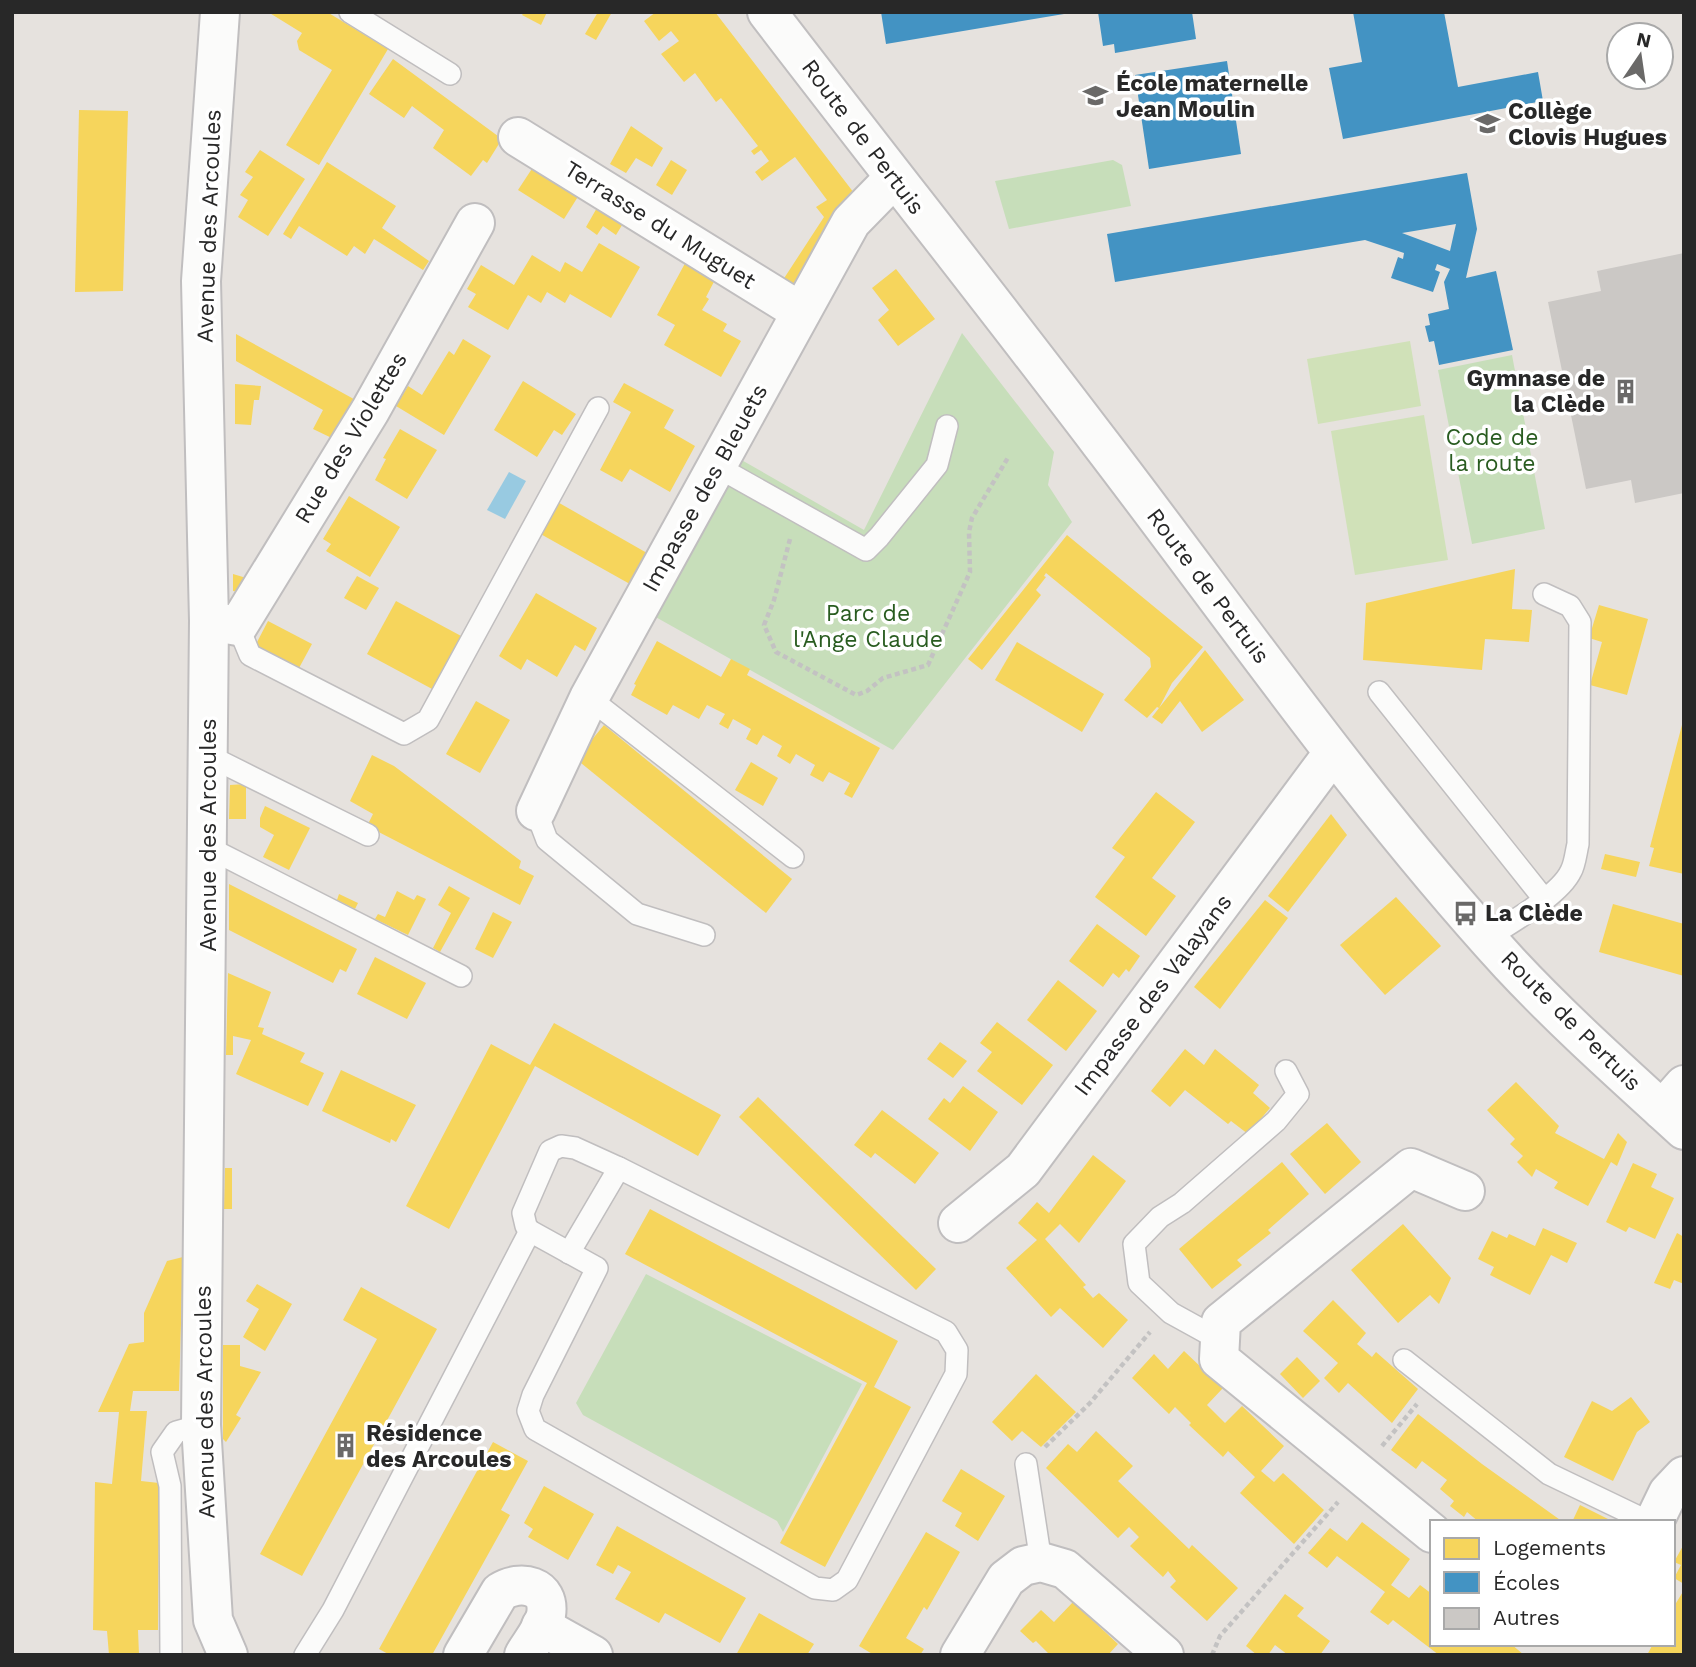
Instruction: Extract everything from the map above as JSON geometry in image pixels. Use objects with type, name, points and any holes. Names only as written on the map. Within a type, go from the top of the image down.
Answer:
[{"type":"street","name":"Avenue des Arcoules","points":[[220,12],[201,281],[224,624],[209,756],[201,1425],[213,1620],[228,1655]]},
{"type":"street","name":"Route de Pertuis","points":[[767,12],[1100,443],[1333,753],[1487,938],[1553,1009],[1676,1108]]},
{"type":"street","name":"Terrasse du Muguet","points":[[518,137],[801,312]]},
{"type":"street","name":"Impasse des Bleuets","points":[[536,811],[589,698],[851,222],[894,178]]},
{"type":"street","name":"Rue des Violettes","points":[[224,624],[370,411],[475,223]]},
{"type":"street","name":"Impasse des Valayans","points":[[958,1223],[1023,1170],[1333,753]]},
{"type":"street","points":[[1430,1531],[1219,1359],[1221,1322],[1411,1168],[1465,1191]]},
{"type":"street","points":[[1652,1520],[1668,1493],[1684,1476]]},
{"type":"street","points":[[960,1655],[1006,1579],[1023,1566],[1041,1562],[1065,1569],[1164,1655]]},
{"type":"street","points":[[463,1655],[500,1592],[509,1586],[520,1584],[531,1586],[540,1592],[545,1602],[546,1613],[532,1640],[593,1655]]},
{"type":"lane","points":[[350,12],[450,74]]},
{"type":"lane","points":[[224,624],[250,655],[404,734],[428,720],[598,408]]},
{"type":"lane","points":[[716,466],[866,550],[937,465],[947,426]]},
{"type":"lane","points":[[1487,938],[1561,886],[1571,871],[1578,844],[1580,622],[1570,606],[1544,594]]},
{"type":"lane","points":[[1380,692],[1544,899]]},
{"type":"lane","points":[[589,698],[793,857]]},
{"type":"lane","points":[[209,756],[368,835]]},
{"type":"lane","points":[[536,811],[547,840],[637,914],[704,935]]},
{"type":"lane","points":[[209,848],[461,976]]},
{"type":"lane","points":[[1220,1340],[1171,1312],[1139,1283],[1134,1244],[1160,1217],[1182,1203],[1276,1121],[1298,1094],[1286,1071]]},
{"type":"lane","points":[[561,1146],[575,1148],[946,1332],[957,1350],[956,1374],[847,1580],[833,1590],[815,1588],[535,1429],[528,1411],[534,1395],[597,1268],[530,1231],[523,1213],[550,1151],[561,1146]]},
{"type":"lane","points":[[569,1253],[619,1168]]},
{"type":"lane","points":[[305,1655],[333,1610],[530,1231]]},
{"type":"lane","points":[[1404,1360],[1549,1474],[1647,1520]]},
{"type":"lane","points":[[170,1655],[170,1486],[162,1452],[176,1432],[201,1425]]},
{"type":"lane","points":[[1026,1464],[1041,1562]]},
{"type":"path","points":[[797,512],[774,600],[764,625],[776,652],[856,695],[867,691],[883,677],[928,666],[970,572],[969,532],[972,518],[1009,456]]},
{"type":"path","points":[[1026,1464],[1090,1403],[1171,1312]]},
{"type":"path","points":[[1212,1655],[1220,1636],[1343,1497],[1434,1383]]},
{"type":"green space","points":[[1113,160],[1122,165],[1131,206],[1009,229],[995,181]]},
{"type":"green space","name":"Parc de l'Ange Claude","points":[[962,333],[1054,452],[1048,485],[1072,522],[893,750],[652,615],[738,458],[864,530]]},
{"type":"green space","points":[[1410,341],[1421,406],[1318,424],[1307,359]]},
{"type":"green space","name":"Code de la route","points":[[1512,355],[1545,529],[1472,544],[1438,370]]},
{"type":"green space","points":[[1424,415],[1448,560],[1355,575],[1331,431]]},
{"type":"green space","points":[[646,1274],[862,1384],[783,1532],[777,1521],[583,1415],[576,1403]]},
{"type":"water","points":[[509,472],[526,481],[505,519],[487,510]]},
{"type":"building: Logements","points":[[268,12],[327,12],[388,49],[319,165],[286,145],[332,70],[299,50],[297,41],[302,33]]},
{"type":"building: Logements","points":[[524,12],[547,12],[541,25],[522,15]]},
{"type":"building: Logements","points":[[598,12],[612,12],[596,40],[585,34]]},
{"type":"building: Logements","points":[[656,12],[715,12],[854,193],[799,297],[779,286],[824,217],[816,207],[827,200],[795,157],[762,181],[755,172],[769,161],[761,150],[754,155],[751,151],[758,146],[721,98],[716,102],[695,73],[684,82],[661,54],[679,41],[671,31],[659,41],[644,21]]},
{"type":"building: Logements","points":[[393,59],[502,139],[487,163],[483,160],[471,176],[433,148],[444,130],[412,106],[404,118],[369,94]]},
{"type":"building: Logements","points":[[79,110],[128,111],[123,291],[75,292]]},
{"type":"building: Logements","points":[[631,126],[663,148],[652,167],[636,158],[626,173],[610,164]]},
{"type":"building: Logements","points":[[260,150],[305,179],[268,236],[238,217],[248,200],[240,195],[253,177],[245,172]]},
{"type":"building: Logements","points":[[539,158],[627,217],[616,235],[603,226],[597,235],[586,227],[598,206],[579,195],[564,219],[518,190]]},
{"type":"building: Logements","points":[[671,160],[687,170],[672,195],[656,185]]},
{"type":"building: Logements","points":[[327,162],[396,206],[382,228],[429,261],[423,270],[374,239],[365,254],[354,246],[347,256],[299,226],[291,239],[283,234]]},
{"type":"building: Logements","points":[[599,243],[640,267],[611,318],[570,294],[565,303],[547,292],[541,303],[528,295],[508,330],[468,307],[476,294],[467,289],[481,265],[514,285],[532,255],[560,272],[565,262],[582,272]]},
{"type":"building: Logements","points":[[689,256],[718,274],[702,310],[727,324],[723,331],[741,341],[721,377],[664,345],[675,325],[657,315]]},
{"type":"building: Logements","points":[[896,269],[935,319],[898,346],[878,320],[889,310],[872,288]]},
{"type":"building: Logements","points":[[236,334],[361,403],[338,441],[313,429],[323,410],[236,361]]},
{"type":"building: Logements","points":[[463,339],[491,356],[444,435],[396,406],[408,386],[422,395],[449,351],[454,355]]},
{"type":"building: Logements","points":[[523,381],[576,414],[562,435],[554,430],[537,457],[494,430]]},
{"type":"building: Logements","points":[[624,383],[674,410],[664,428],[695,446],[670,492],[630,469],[622,482],[600,470],[631,412],[613,402]]},
{"type":"building: Logements","points":[[235,384],[261,386],[259,400],[254,400],[251,425],[235,424]]},
{"type":"building: Logements","points":[[400,429],[437,450],[407,499],[375,480],[386,459],[383,458]]},
{"type":"building: Logements","points":[[349,496],[400,527],[370,577],[326,551],[331,544],[323,539]]},
{"type":"building: Logements","points":[[554,500],[654,557],[637,588],[537,532]]},
{"type":"building: Logements","points":[[1067,535],[1203,647],[1172,683],[1159,708],[1147,718],[1124,700],[1151,667],[1150,658],[1046,573],[1036,590],[1041,595],[982,670],[968,659]]},
{"type":"building: Logements","points":[[1515,569],[1512,609],[1532,610],[1529,642],[1485,639],[1482,670],[1363,660],[1366,603]]},
{"type":"building: Logements","points":[[233,574],[253,580],[245,593],[233,591]]},
{"type":"building: Logements","points":[[357,576],[379,588],[366,610],[344,598]]},
{"type":"building: Logements","points":[[536,593],[597,628],[585,651],[575,645],[557,677],[527,659],[521,670],[499,656]]},
{"type":"building: Logements","points":[[396,601],[463,637],[434,690],[367,654]]},
{"type":"building: Logements","points":[[1599,605],[1648,619],[1627,695],[1590,685],[1602,642],[1589,638]]},
{"type":"building: Logements","points":[[268,621],[312,644],[299,668],[255,646]]},
{"type":"building: Logements","points":[[657,641],[721,677],[731,659],[750,669],[747,675],[880,748],[852,798],[844,794],[850,783],[829,772],[823,782],[810,775],[815,765],[796,754],[790,764],[777,756],[782,746],[763,735],[757,745],[746,739],[751,729],[733,719],[728,729],[719,724],[725,714],[707,705],[699,719],[673,705],[667,715],[631,695]]},
{"type":"building: Logements","points":[[1017,642],[1104,694],[1082,732],[995,680]]},
{"type":"building: Logements","points":[[1205,650],[1244,700],[1202,732],[1180,701],[1162,724],[1152,717]]},
{"type":"building: Logements","points":[[476,701],[510,720],[480,773],[446,754]]},
{"type":"building: Logements","points":[[1683,721],[1684,874],[1649,866],[1654,848],[1650,847]]},
{"type":"building: Logements","points":[[604,725],[792,879],[766,913],[576,759]]},
{"type":"building: Logements","points":[[372,755],[394,766],[521,861],[519,868],[534,876],[520,905],[367,826],[373,814],[350,801]]},
{"type":"building: Logements","points":[[751,762],[778,778],[763,806],[735,790]]},
{"type":"building: Logements","points":[[246,784],[246,819],[229,819],[230,785]]},
{"type":"building: Logements","points":[[1156,792],[1195,822],[1152,878],[1176,896],[1146,936],[1095,897],[1125,857],[1112,848]]},
{"type":"building: Logements","points":[[265,806],[310,828],[289,870],[263,857],[274,835],[260,827]]},
{"type":"building: Logements","points":[[1331,814],[1347,835],[1288,912],[1268,896]]},
{"type":"building: Logements","points":[[1605,854],[1640,862],[1636,877],[1601,869]]},
{"type":"building: Logements","points":[[229,884],[357,949],[346,972],[340,969],[333,983],[229,930]]},
{"type":"building: Logements","points":[[449,886],[470,898],[440,952],[433,948],[451,913],[438,905]]},
{"type":"building: Logements","points":[[397,891],[414,900],[417,895],[426,899],[408,935],[375,919],[378,914],[385,917]]},
{"type":"building: Logements","points":[[339,894],[358,903],[355,909],[337,900]]},
{"type":"building: Logements","points":[[1396,897],[1441,946],[1385,995],[1340,945]]},
{"type":"building: Logements","points":[[1265,900],[1288,918],[1220,1009],[1194,987]]},
{"type":"building: Logements","points":[[1613,904],[1684,924],[1684,976],[1599,952]]},
{"type":"building: Logements","points":[[493,912],[512,922],[493,958],[475,949]]},
{"type":"building: Logements","points":[[1097,924],[1140,956],[1129,972],[1126,969],[1119,978],[1113,973],[1103,987],[1069,961]]},
{"type":"building: Logements","points":[[375,957],[426,983],[407,1019],[357,994]]},
{"type":"building: Logements","points":[[228,973],[271,992],[258,1027],[264,1028],[262,1034],[305,1053],[300,1062],[324,1073],[308,1106],[236,1074],[251,1040],[233,1036],[233,1055],[226,1055]]},
{"type":"building: Logements","points":[[1058,980],[1097,1011],[1066,1051],[1027,1020]]},
{"type":"building: Logements","points":[[997,1022],[1053,1065],[1022,1105],[977,1071],[992,1052],[980,1043]]},
{"type":"building: Logements","points":[[554,1023],[721,1115],[698,1156],[535,1066],[449,1229],[406,1206],[491,1044],[530,1065]]},
{"type":"building: Logements","points":[[940,1042],[967,1061],[953,1078],[927,1059]]},
{"type":"building: Logements","points":[[1185,1049],[1204,1065],[1215,1049],[1259,1085],[1253,1093],[1270,1108],[1248,1134],[1231,1121],[1228,1124],[1185,1090],[1170,1107],[1151,1091]]},
{"type":"building: Logements","points":[[341,1070],[416,1105],[396,1142],[391,1139],[390,1143],[322,1111]]},
{"type":"building: Logements","points":[[1516,1082],[1559,1126],[1555,1133],[1604,1159],[1618,1133],[1627,1142],[1617,1166],[1611,1162],[1588,1206],[1554,1188],[1558,1182],[1536,1169],[1532,1177],[1517,1162],[1523,1156],[1510,1144],[1515,1139],[1487,1110]]},
{"type":"building: Logements","points":[[963,1086],[998,1112],[970,1151],[928,1119],[944,1098],[950,1103]]},
{"type":"building: Logements","points":[[758,1097],[936,1269],[916,1290],[739,1117]]},
{"type":"building: Logements","points":[[882,1110],[939,1153],[915,1184],[875,1153],[871,1158],[854,1145]]},
{"type":"building: Logements","points":[[1327,1123],[1361,1162],[1325,1194],[1290,1154]]},
{"type":"building: Logements","points":[[1093,1155],[1126,1181],[1079,1243],[1060,1224],[1045,1239],[1086,1285],[1083,1287],[1093,1298],[1099,1293],[1128,1320],[1103,1348],[1060,1308],[1051,1317],[1006,1268],[1037,1240],[1018,1223],[1037,1202],[1049,1213]]},
{"type":"building: Logements","points":[[1282,1162],[1309,1194],[1268,1230],[1271,1233],[1237,1260],[1242,1265],[1212,1289],[1179,1249]]},
{"type":"building: Logements","points":[[1633,1163],[1657,1174],[1651,1187],[1674,1198],[1655,1239],[1629,1227],[1626,1232],[1606,1222]]},
{"type":"building: Logements","points":[[225,1168],[232,1168],[232,1209],[224,1209]]},
{"type":"building: Logements","points":[[650,1209],[898,1341],[874,1387],[911,1407],[825,1567],[780,1543],[867,1383],[625,1254]]},
{"type":"building: Logements","points":[[1403,1224],[1451,1278],[1439,1304],[1430,1295],[1398,1323],[1351,1270]]},
{"type":"building: Logements","points":[[1543,1228],[1577,1243],[1567,1263],[1551,1255],[1530,1295],[1490,1275],[1494,1267],[1478,1259],[1492,1231],[1507,1238],[1509,1234],[1535,1246]]},
{"type":"building: Logements","points":[[1677,1233],[1684,1237],[1684,1284],[1674,1280],[1670,1289],[1654,1283]]},
{"type":"building: Logements","points":[[183,1257],[179,1391],[133,1391],[130,1411],[147,1411],[141,1481],[159,1483],[158,1630],[138,1630],[139,1655],[109,1655],[107,1631],[93,1630],[95,1482],[112,1484],[119,1412],[98,1412],[129,1344],[144,1342],[144,1313],[167,1261]]},
{"type":"building: Logements","points":[[257,1284],[292,1304],[265,1351],[243,1337],[259,1309],[246,1301]]},
{"type":"building: Logements","name":"Résidence des Arcoules","points":[[361,1287],[437,1329],[302,1576],[260,1554],[377,1339],[343,1320]]},
{"type":"building: Logements","points":[[1333,1300],[1366,1333],[1357,1344],[1372,1357],[1376,1352],[1418,1389],[1392,1423],[1348,1383],[1339,1393],[1324,1378],[1338,1363],[1303,1331]]},
{"type":"building: Logements","points":[[223,1345],[240,1345],[240,1366],[261,1372],[236,1415],[241,1418],[226,1442],[223,1439]]},
{"type":"building: Logements","points":[[1184,1351],[1223,1388],[1207,1405],[1225,1423],[1242,1406],[1284,1446],[1261,1471],[1274,1482],[1283,1473],[1324,1510],[1294,1544],[1240,1493],[1255,1477],[1228,1451],[1223,1457],[1189,1425],[1191,1423],[1175,1407],[1169,1414],[1132,1378],[1154,1354],[1168,1369]]},
{"type":"building: Logements","points":[[1297,1357],[1320,1381],[1303,1398],[1280,1374]]},
{"type":"building: Logements","points":[[1036,1374],[1076,1412],[1041,1447],[1022,1431],[1012,1441],[992,1422]]},
{"type":"building: Logements","points":[[1631,1397],[1650,1422],[1637,1432],[1613,1481],[1564,1457],[1592,1401],[1612,1411]]},
{"type":"building: Logements","points":[[1418,1414],[1560,1520],[1477,1520],[1467,1512],[1464,1517],[1450,1506],[1454,1501],[1440,1489],[1447,1480],[1422,1461],[1416,1469],[1391,1450]]},
{"type":"building: Logements","points":[[1096,1431],[1133,1466],[1118,1481],[1189,1549],[1192,1545],[1238,1588],[1207,1621],[1170,1587],[1176,1581],[1168,1571],[1163,1577],[1130,1546],[1139,1537],[1129,1527],[1118,1538],[1046,1468],[1068,1444],[1077,1452]]},
{"type":"building: Logements","points":[[493,1442],[528,1461],[501,1510],[510,1515],[432,1655],[390,1655],[379,1649]]},
{"type":"building: Logements","points":[[961,1469],[1005,1496],[978,1541],[955,1526],[962,1513],[942,1501]]},
{"type":"building: Logements","points":[[544,1486],[594,1514],[568,1560],[528,1537],[533,1529],[524,1523]]},
{"type":"building: Logements","points":[[1580,1505],[1608,1519],[1608,1520],[1573,1520]]},
{"type":"building: Logements","points":[[1362,1522],[1410,1559],[1391,1585],[1409,1598],[1420,1585],[1430,1592],[1430,1646],[1513,1646],[1524,1655],[1439,1655],[1393,1620],[1388,1625],[1370,1612],[1385,1592],[1337,1556],[1327,1568],[1308,1553],[1330,1528],[1347,1541]]},
{"type":"building: Logements","points":[[617,1526],[746,1598],[720,1643],[665,1613],[659,1623],[615,1599],[631,1572],[618,1565],[613,1574],[596,1565]]},
{"type":"building: Logements","points":[[926,1532],[960,1552],[927,1610],[924,1607],[906,1638],[924,1649],[920,1655],[874,1655],[859,1646]]},
{"type":"building: Logements","points":[[1684,1544],[1684,1584],[1675,1579],[1681,1565],[1675,1560]]},
{"type":"building: Logements","points":[[1684,1590],[1684,1655],[1647,1655],[1652,1646],[1675,1646],[1675,1605]]},
{"type":"building: Logements","points":[[1285,1594],[1304,1608],[1297,1616],[1330,1641],[1320,1655],[1288,1655],[1275,1645],[1268,1655],[1257,1655],[1246,1646]]},
{"type":"building: Logements","points":[[1073,1602],[1118,1644],[1108,1655],[1050,1655],[1036,1641],[1033,1643],[1020,1631],[1041,1610],[1054,1622]]},
{"type":"building: Logements","points":[[759,1613],[814,1644],[807,1655],[736,1655]]},
{"type":"building: Écoles","points":[[881,12],[1064,12],[1064,14],[886,44]]},
{"type":"building: Écoles","points":[[1098,12],[1192,12],[1196,39],[1115,53],[1114,44],[1103,46]]},
{"type":"building: Écoles","points":[[1353,12],[1444,12],[1458,87],[1538,72],[1543,101],[1343,139],[1329,68],[1362,62]]},
{"type":"building: Écoles","points":[[1227,61],[1241,154],[1149,169],[1135,75]]},
{"type":"building: Écoles","points":[[1467,173],[1477,229],[1466,278],[1496,271],[1513,350],[1439,365],[1434,341],[1429,342],[1425,326],[1430,325],[1428,314],[1449,309],[1444,282],[1450,269],[1437,264],[1435,270],[1440,272],[1433,292],[1391,278],[1398,257],[1403,259],[1404,253],[1365,240],[1115,282],[1107,234]],"holes":[[[1456,224],[1450,251],[1402,233]]]},
{"type":"building: Autres","name":"Gymnase de la Clède","points":[[1684,253],[1684,493],[1635,503],[1631,480],[1586,489],[1548,302],[1601,291],[1597,271]]},
{"type":"place","name":"École maternelle Jean Moulin","points":[[1096,96]]},
{"type":"place","name":"Collège Clovis Hugues","points":[[1488,124]]},
{"type":"place","name":"Gymnase de la Clède","points":[[1625,391]]},
{"type":"place","name":"La Clède","points":[[1465,913]]},
{"type":"place","name":"Résidence des Arcoules","points":[[346,1446]]}]
